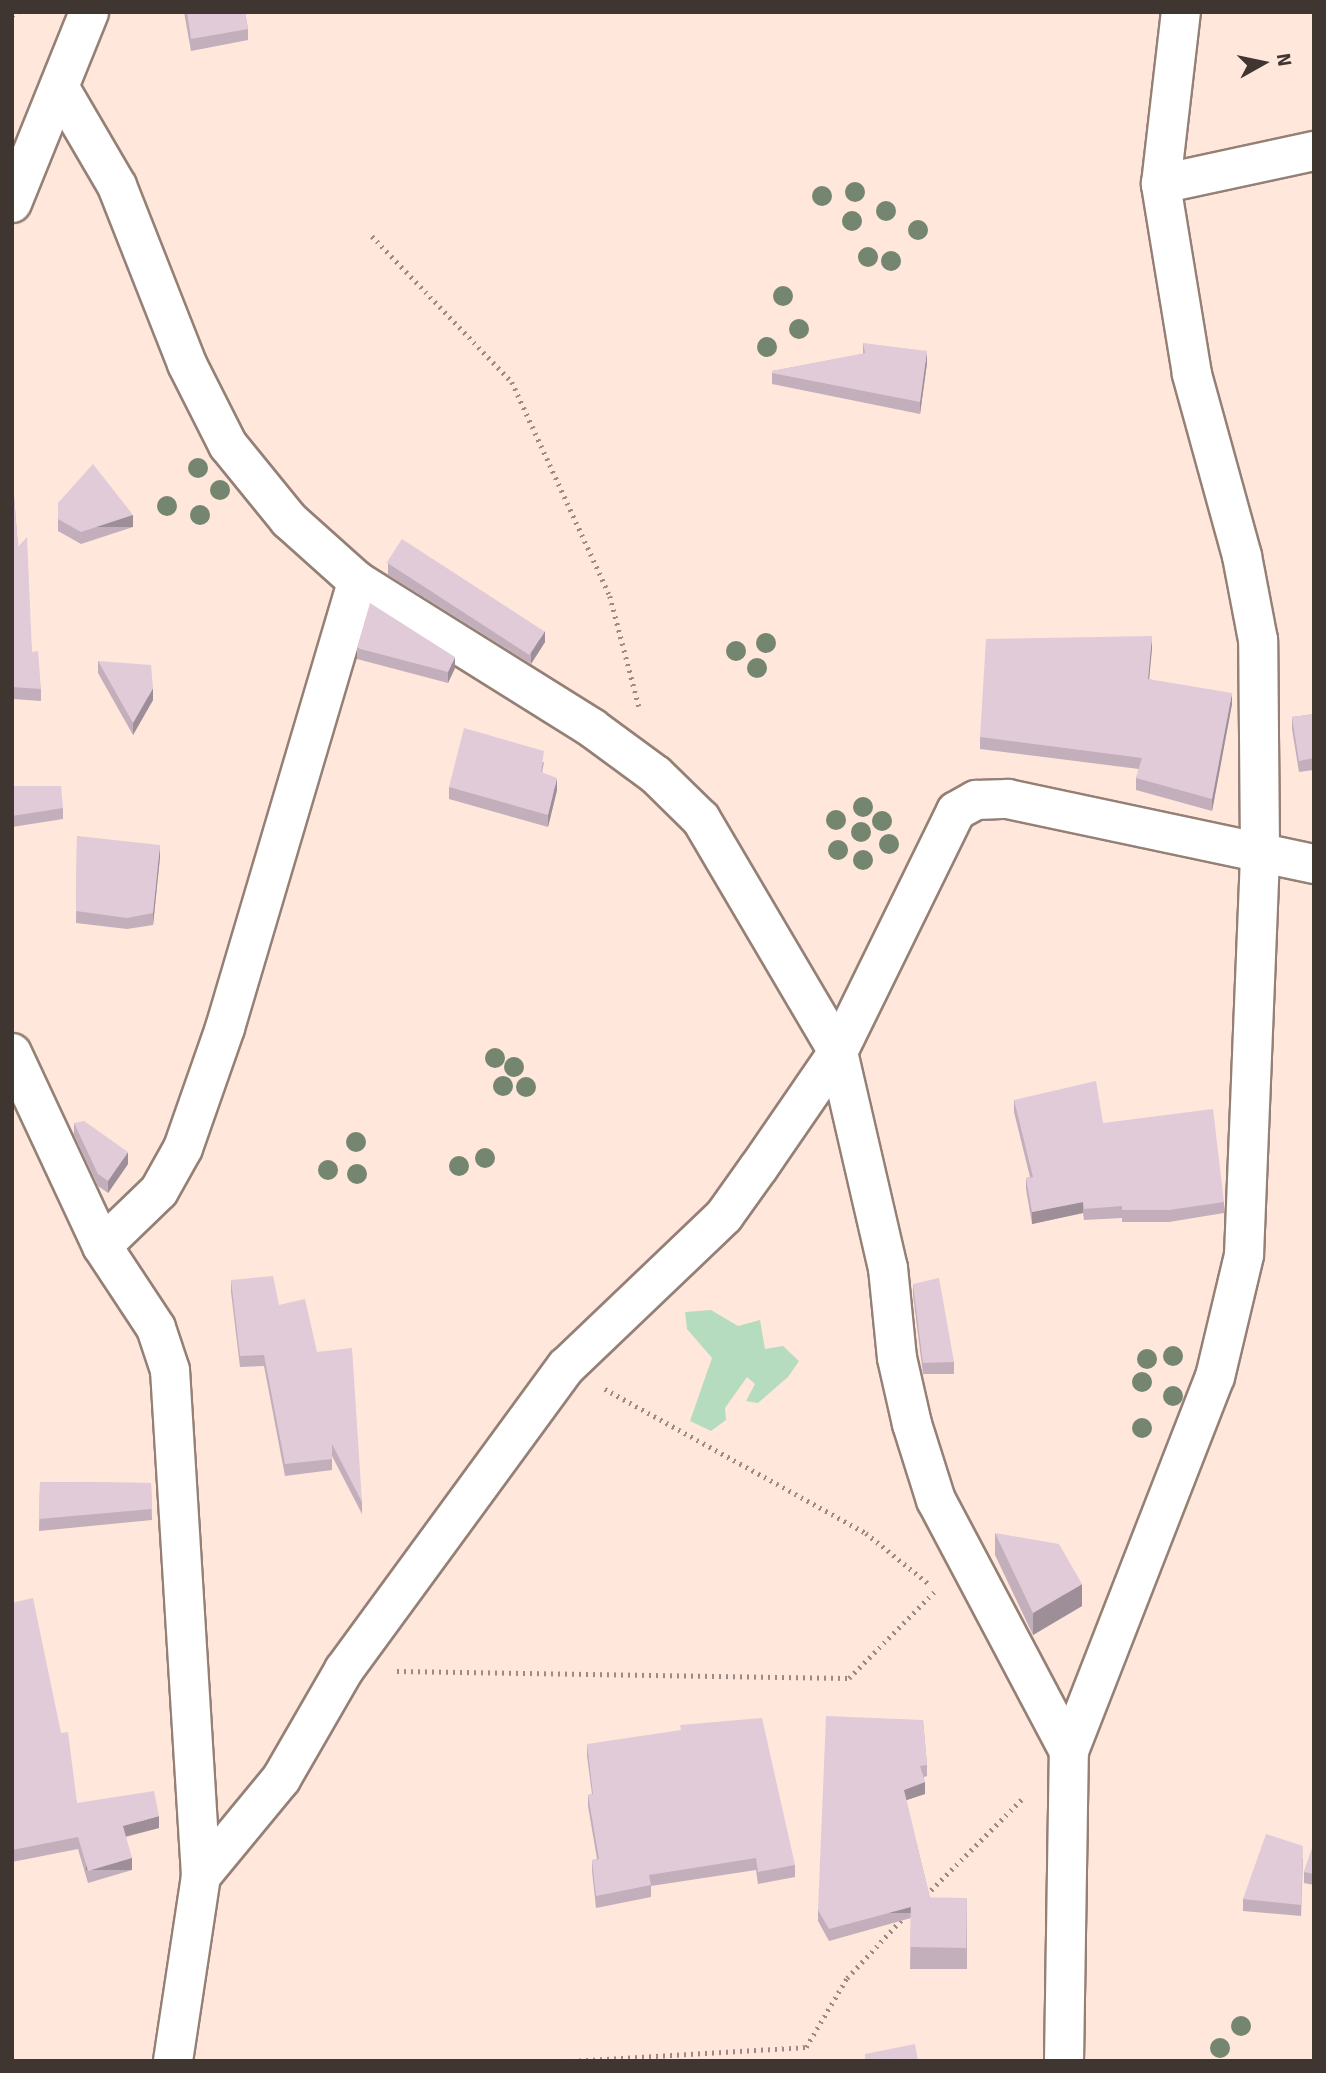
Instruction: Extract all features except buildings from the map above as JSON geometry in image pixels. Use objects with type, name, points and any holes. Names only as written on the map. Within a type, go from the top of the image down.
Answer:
[{"type":"street","points":[[12,203],[61,90],[89,12]]},
{"type":"street","points":[[1064,2061],[1069,1751],[1215,1377],[1244,1255],[1260,850],[1258,640],[1242,556],[1192,374],[1161,184],[1181,12]]},
{"type":"street","points":[[61,90],[117,186],[187,363],[228,445],[289,520],[357,581],[592,729],[656,775],[701,819],[838,1052],[883,1243],[909,1411],[936,1500],[1069,1751]]},
{"type":"street","points":[[1161,184],[1314,151]]},
{"type":"street","points":[[103,1246],[159,1191],[183,1148],[225,1028],[357,581]]},
{"type":"street","points":[[201,1876],[281,1779],[344,1671],[566,1367],[724,1216],[838,1052],[956,811],[976,800],[1008,799],[1260,850],[1314,864]]},
{"type":"street","points":[[12,1053],[103,1246],[156,1328],[170,1370],[201,1876],[173,2061]]},
{"type":"path","points":[[12,15],[18,12]]},
{"type":"path","points":[[372,236],[512,382],[610,596],[656,775]]},
{"type":"path","points":[[344,1671],[849,1678],[936,1590],[866,1534],[566,1367]]},
{"type":"path","points":[[919,1902],[1069,1751]]},
{"type":"path","points":[[572,2061],[806,2047],[847,1978],[909,1911]]},
{"type":"green space","points":[[711,1310],[738,1326],[760,1320],[765,1349],[783,1346],[799,1361],[788,1377],[758,1403],[746,1401],[755,1384],[747,1377],[725,1408],[726,1420],[711,1431],[690,1421],[712,1358],[687,1329],[685,1312]]}]
